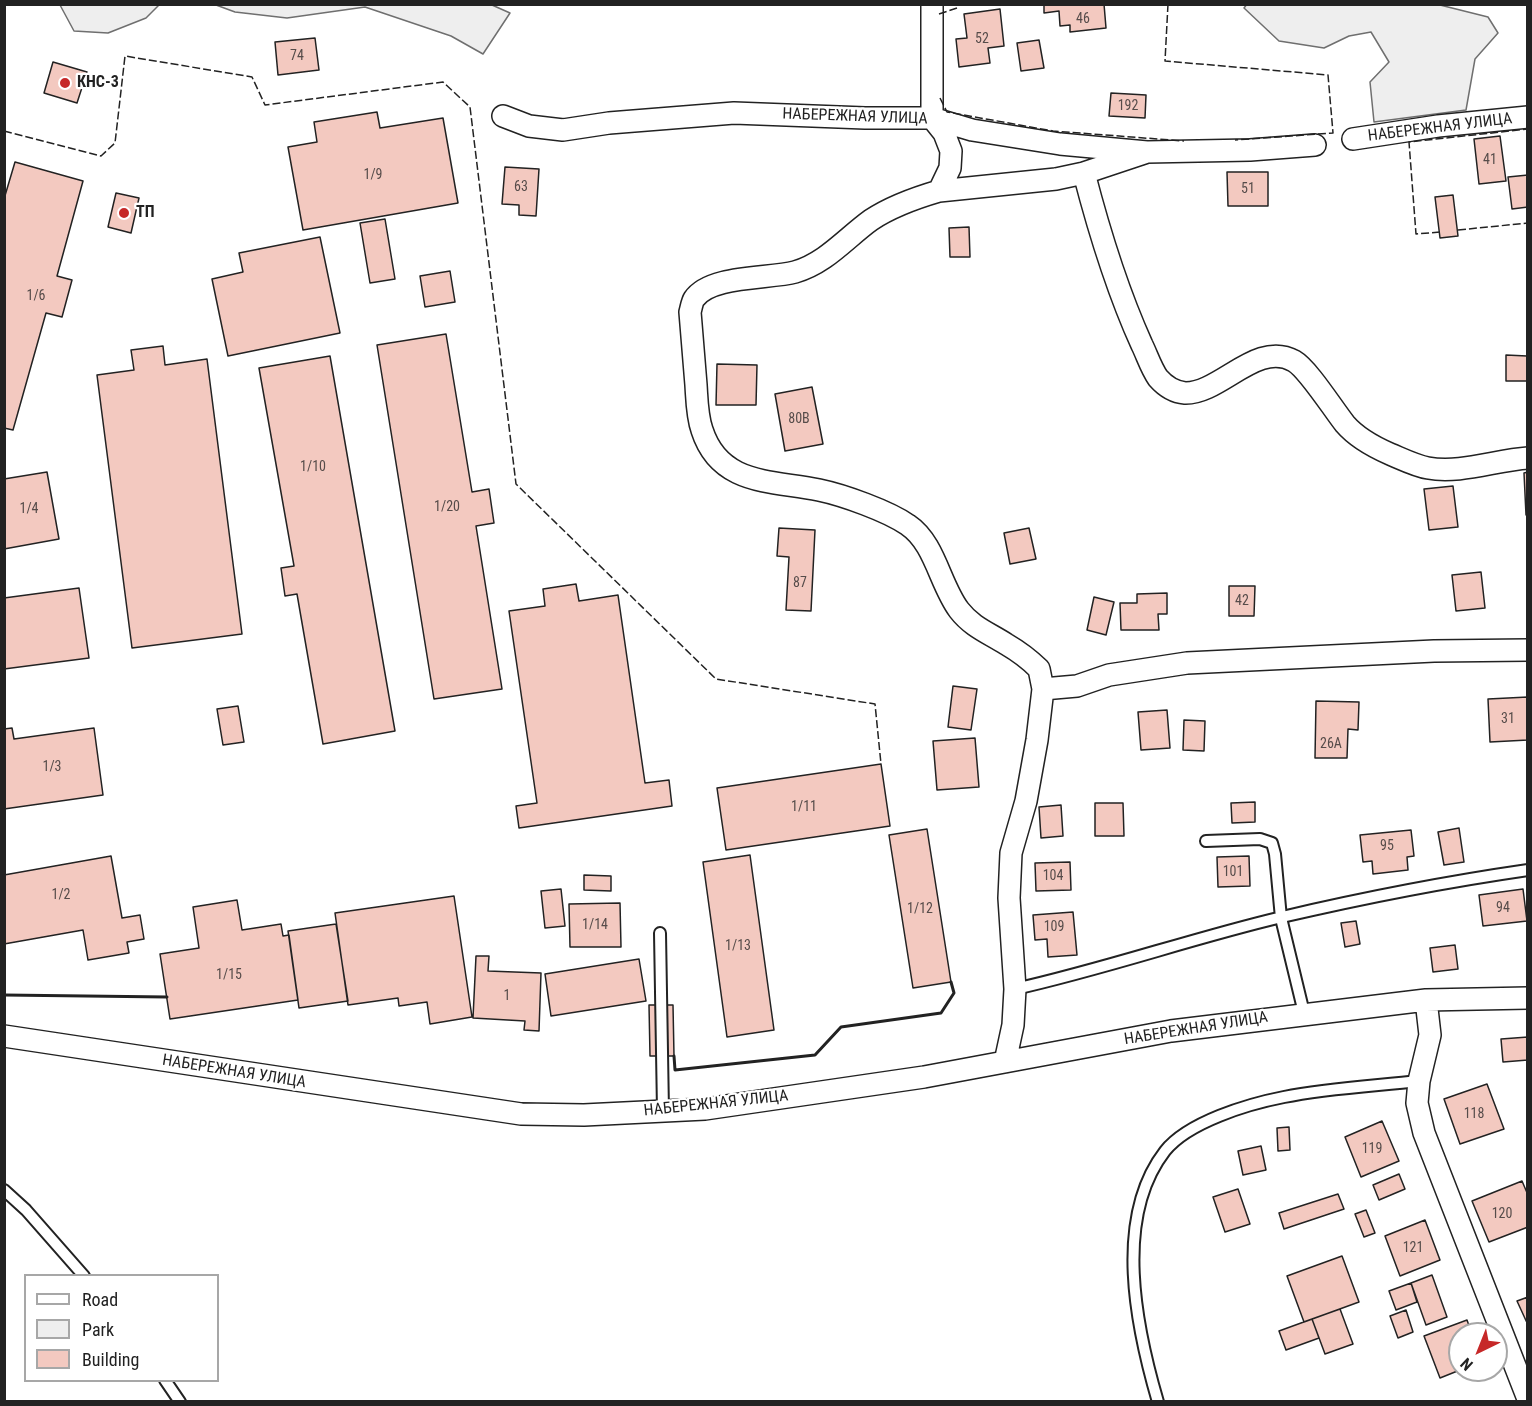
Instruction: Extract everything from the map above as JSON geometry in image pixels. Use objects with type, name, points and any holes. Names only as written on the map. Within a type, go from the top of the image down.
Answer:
[{"type":"street","points":[[932,4],[932,118],[944,133],[951,151],[950,168],[939,191]]},
{"type":"street","name":"НАБЕРЕЖНАЯ УЛИЦА","points":[[503,116],[529,126],[563,130],[609,123],[734,113],[932,118],[972,130],[1060,144],[1147,152],[1250,150],[1315,145]]},
{"type":"street","name":"НАБЕРЕЖНАЯ УЛИЦА","points":[[1353,139],[1438,126],[1527,117]]},
{"type":"street","points":[[1005,1062],[1013,1026],[1015,989],[1009,898],[1011,853],[1026,801],[1043,689],[1039,669],[1005,644],[976,628],[959,610],[928,549],[909,526],[866,505],[821,490],[761,481],[722,464],[711,449],[702,430],[698,412],[690,312],[694,299],[709,287],[795,272],[807,267],[829,255],[870,221],[891,208],[939,191],[1048,180],[1084,173],[1147,152]]},
{"type":"street","points":[[1084,173],[1094,211],[1134,328],[1157,376],[1173,390],[1184,393],[1196,392],[1268,356],[1280,356],[1295,361],[1347,426],[1372,447],[1428,468],[1455,469],[1527,458]]},
{"type":"street","points":[[1043,689],[1077,686],[1109,675],[1187,663],[1434,651],[1527,650]]},
{"type":"street","name":"НАБЕРЕЖНАЯ УЛИЦА","points":[[4,1036],[521,1114],[584,1115],[705,1109],[832,1091],[1171,1031],[1304,1013],[1426,1000],[1527,998]]},
{"type":"street","points":[[1426,1000],[1430,1035],[1419,1081],[1417,1103],[1424,1133],[1527,1399]]},
{"type":"lane","points":[[1206,841],[1260,838],[1272,843],[1281,918],[1304,1013]]},
{"type":"lane","points":[[1015,989],[1074,976],[1281,918],[1460,880],[1527,870]]},
{"type":"lane","points":[[660,933],[663,1111]]},
{"type":"lane","points":[[1158,1401],[1148,1369],[1135,1296],[1135,1243],[1136,1215],[1149,1177],[1166,1150],[1190,1131],[1229,1112],[1283,1097],[1419,1081]]},
{"type":"lane","points":[[4,1190],[26,1210],[83,1274]]},
{"type":"lane","points":[[166,1382],[180,1401]]},
{"type":"green space","points":[[1247,4],[1436,4],[1488,17],[1498,33],[1475,59],[1466,110],[1374,122],[1370,82],[1389,62],[1371,32],[1349,36],[1324,48],[1279,41],[1244,8]]},
{"type":"green space","points":[[60,5],[159,5],[146,18],[108,33],[74,31]]},
{"type":"green space","points":[[216,5],[492,5],[510,13],[483,54],[451,36],[365,7],[287,18],[235,12]]},
{"type":"building","points":[[1044,4],[1104,4],[1106,28],[1070,32],[1070,25],[1060,26],[1059,11],[1044,13]]},
{"type":"building","points":[[1000,9],[1004,46],[988,48],[990,63],[959,67],[956,39],[967,38],[964,14]]},
{"type":"building","points":[[315,38],[319,70],[278,75],[275,42]]},
{"type":"building","points":[[1039,40],[1044,68],[1021,71],[1017,43]]},
{"type":"building","name":"КНС-3","points":[[53,62],[87,72],[77,103],[44,93]]},
{"type":"building","points":[[1111,93],[1146,95],[1145,118],[1109,116]]},
{"type":"building","points":[[377,112],[380,128],[443,118],[458,203],[303,230],[288,147],[317,142],[314,122]]},
{"type":"building","points":[[1500,136],[1506,181],[1479,184],[1474,139]]},
{"type":"building","points":[[15,162],[83,181],[57,276],[72,280],[62,317],[46,313],[13,430],[4,428],[4,199]]},
{"type":"building","points":[[505,167],[539,169],[536,216],[519,215],[519,205],[502,204]]},
{"type":"building","points":[[1227,172],[1268,172],[1268,206],[1228,206]]},
{"type":"building","points":[[1528,175],[1528,207],[1512,209],[1508,177]]},
{"type":"building","name":"ТП","points":[[116,193],[139,198],[131,233],[108,227]]},
{"type":"building","points":[[1453,195],[1458,236],[1440,238],[1435,197]]},
{"type":"building","points":[[385,219],[395,279],[370,283],[360,223]]},
{"type":"building","points":[[969,227],[970,257],[950,257],[949,228]]},
{"type":"building","points":[[320,237],[340,333],[228,356],[212,279],[243,272],[239,253]]},
{"type":"building","points":[[450,271],[455,302],[425,307],[420,276]]},
{"type":"building","points":[[446,334],[472,492],[489,489],[494,523],[476,526],[502,689],[434,699],[377,345]]},
{"type":"building","points":[[163,346],[165,365],[207,359],[242,634],[132,648],[97,375],[134,370],[131,350]]},
{"type":"building","points":[[1506,355],[1527,356],[1527,381],[1506,381]]},
{"type":"building","points":[[330,356],[395,731],[323,744],[297,594],[285,596],[281,568],[294,566],[259,368]]},
{"type":"building","points":[[717,364],[757,365],[756,405],[716,405]]},
{"type":"building","points":[[812,387],[823,444],[785,451],[775,394]]},
{"type":"building","points":[[47,472],[59,539],[4,549],[4,479]]},
{"type":"building","points":[[1528,472],[1528,515],[1526,515],[1524,473]]},
{"type":"building","points":[[1453,486],[1458,527],[1429,530],[1424,489]]},
{"type":"building","points":[[779,528],[815,530],[811,611],[786,610],[789,557],[777,556]]},
{"type":"building","points":[[1029,528],[1036,559],[1010,564],[1004,533]]},
{"type":"building","points":[[1481,572],[1485,608],[1456,611],[1452,575]]},
{"type":"building","points":[[576,584],[579,601],[618,595],[645,783],[669,780],[672,806],[519,828],[516,806],[537,803],[509,611],[545,606],[543,589]]},
{"type":"building","points":[[1229,586],[1255,586],[1254,616],[1229,616]]},
{"type":"building","points":[[79,588],[89,658],[4,669],[4,598]]},
{"type":"building","points":[[1167,593],[1167,614],[1158,614],[1159,630],[1121,630],[1120,603],[1137,603],[1137,594]]},
{"type":"building","points":[[1094,597],[1114,602],[1106,635],[1087,630]]},
{"type":"building","points":[[953,686],[977,689],[971,730],[948,727]]},
{"type":"building","points":[[1528,697],[1528,740],[1490,742],[1488,699]]},
{"type":"building","points":[[1316,701],[1359,702],[1358,730],[1348,729],[1347,758],[1315,758]]},
{"type":"building","points":[[238,706],[244,742],[223,745],[217,709]]},
{"type":"building","points":[[1167,710],[1170,748],[1141,750],[1138,712]]},
{"type":"building","points":[[1184,720],[1205,721],[1204,751],[1183,750]]},
{"type":"building","points":[[12,728],[14,739],[94,728],[103,795],[4,809],[4,729]]},
{"type":"building","points":[[975,738],[979,787],[937,790],[933,741]]},
{"type":"building","points":[[881,764],[890,826],[726,850],[717,788]]},
{"type":"building","points":[[1255,802],[1255,822],[1232,823],[1231,803]]},
{"type":"building","points":[[1095,803],[1123,803],[1124,836],[1095,836]]},
{"type":"building","points":[[1061,805],[1063,836],[1041,838],[1039,807]]},
{"type":"building","points":[[1459,828],[1464,862],[1444,865],[1438,832]]},
{"type":"building","points":[[927,829],[951,982],[913,988],[889,835]]},
{"type":"building","points":[[1411,830],[1414,856],[1407,857],[1408,870],[1373,874],[1372,861],[1363,862],[1360,835]]},
{"type":"building","points":[[750,855],[774,1030],[727,1037],[703,862]]},
{"type":"building","points":[[111,856],[122,918],[140,915],[144,939],[127,942],[129,953],[88,960],[83,930],[4,944],[4,875]]},
{"type":"building","points":[[1249,856],[1250,886],[1218,887],[1217,857]]},
{"type":"building","points":[[1070,862],[1071,890],[1036,891],[1035,863]]},
{"type":"building","points":[[584,875],[611,876],[611,891],[584,890]]},
{"type":"building","points":[[561,889],[565,926],[545,928],[541,891]]},
{"type":"building","points":[[1523,889],[1527,921],[1483,926],[1479,895]]},
{"type":"building","points":[[454,896],[472,1017],[430,1024],[427,1002],[399,1006],[398,998],[348,1005],[335,913]]},
{"type":"building","points":[[237,900],[242,930],[281,924],[283,936],[289,935],[298,1000],[170,1019],[160,954],[199,948],[193,907]]},
{"type":"building","points":[[620,903],[621,947],[570,947],[569,904]]},
{"type":"building","points":[[1073,912],[1077,955],[1048,957],[1047,939],[1035,940],[1033,915]]},
{"type":"building","points":[[1356,921],[1360,944],[1345,947],[1341,923]]},
{"type":"building","points":[[336,924],[348,1001],[299,1008],[288,931]]},
{"type":"building","points":[[1455,945],[1458,969],[1433,972],[1430,948]]},
{"type":"building","points":[[476,956],[489,956],[488,971],[541,973],[539,1031],[524,1030],[525,1021],[473,1018]]},
{"type":"building","points":[[639,959],[646,1001],[551,1016],[545,974]]},
{"type":"building","points":[[649,1005],[673,1005],[674,1056],[650,1056]]},
{"type":"building","points":[[1528,1037],[1528,1060],[1503,1062],[1501,1039]]},
{"type":"building","points":[[1487,1084],[1504,1129],[1460,1144],[1444,1099]]},
{"type":"building","points":[[1382,1121],[1399,1161],[1361,1177],[1345,1137]]},
{"type":"building","points":[[1289,1127],[1290,1150],[1278,1151],[1277,1128]]},
{"type":"building","points":[[1261,1146],[1266,1170],[1243,1175],[1238,1151]]},
{"type":"building","points":[[1399,1174],[1405,1189],[1379,1200],[1373,1185]]},
{"type":"building","points":[[1522,1181],[1528,1195],[1528,1227],[1489,1242],[1472,1201]]},
{"type":"building","points":[[1238,1189],[1250,1224],[1225,1232],[1213,1197]]},
{"type":"building","points":[[1338,1194],[1344,1209],[1284,1229],[1279,1213]]},
{"type":"building","points":[[1366,1210],[1375,1233],[1364,1237],[1355,1214]]},
{"type":"building","points":[[1425,1220],[1440,1260],[1400,1276],[1385,1236]]},
{"type":"building","points":[[1342,1256],[1359,1302],[1304,1322],[1287,1276]]},
{"type":"building","points":[[1432,1275],[1447,1317],[1426,1325],[1411,1283]]},
{"type":"building","points":[[1411,1283],[1417,1302],[1396,1310],[1389,1291]]},
{"type":"building","points":[[1528,1297],[1528,1325],[1517,1301]]},
{"type":"building","points":[[1340,1309],[1353,1344],[1325,1354],[1312,1319]]},
{"type":"building","points":[[1406,1310],[1413,1332],[1398,1338],[1390,1316]]},
{"type":"building","points":[[1312,1319],[1319,1338],[1286,1350],[1279,1331]]},
{"type":"building","points":[[1448,1327],[1448,1375],[1440,1378],[1424,1336]]},
{"type":"fence","points":[[1168,4],[1165,61],[1328,75],[1333,133],[1235,140]]},
{"type":"fence","points":[[939,14],[957,8]]},
{"type":"fence","points":[[4,131],[101,156],[115,143],[125,56],[252,77],[265,105],[443,82],[470,107],[516,484],[716,679],[875,704],[881,764]]},
{"type":"fence","points":[[940,98],[947,112],[1053,131],[1184,141]]},
{"type":"fence","points":[[1440,232],[1416,234],[1409,142],[1528,129]]},
{"type":"fence","points":[[1458,230],[1528,223]]},
{"type":"wall","points":[[674,1056],[675,1070],[815,1055],[841,1027],[941,1013],[954,993],[951,982]]},
{"type":"wall","points":[[4,995],[167,997]]},
{"type":"place","name":"КНС-3","points":[[65,83]]},
{"type":"place","name":"ТП","points":[[124,213]]}]
